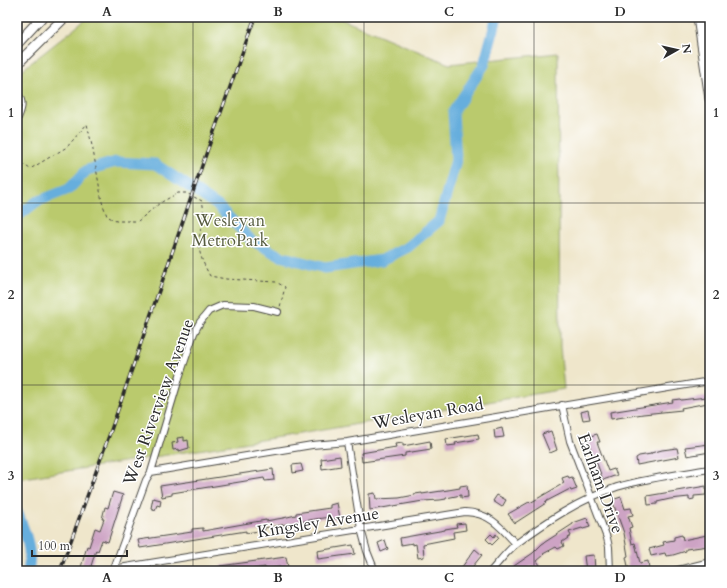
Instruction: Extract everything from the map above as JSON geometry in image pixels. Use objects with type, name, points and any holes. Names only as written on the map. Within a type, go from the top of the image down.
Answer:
[{"type":"main road","points":[[17,44],[42,17]]},
{"type":"main road","points":[[17,64],[65,17]]},
{"type":"main road","points":[[698,17],[710,99]]},
{"type":"street","name":"West Riverview Avenue","points":[[113,570],[146,480],[151,472],[180,375],[194,333],[200,322],[209,311],[223,305],[254,306],[278,312]]},
{"type":"street","name":"Wesleyan Road","points":[[151,472],[312,445],[347,442],[710,381]]},
{"type":"street","name":"Earlham Drive","points":[[562,406],[570,441],[607,538],[610,571]]},
{"type":"street","points":[[347,442],[361,529],[367,551],[375,571]]},
{"type":"street","points":[[491,571],[516,544],[558,515],[592,498],[618,487],[636,482],[710,469]]},
{"type":"street","name":"Kingsley Avenue","points":[[113,570],[472,512],[484,515],[495,521],[516,544]]},
{"type":"street","points":[[674,571],[710,562]]},
{"type":"lane","points":[[17,91],[23,101],[23,111],[17,124]]},
{"type":"path","points":[[17,160],[30,169],[67,147],[87,124],[102,202],[107,216],[116,221],[138,221],[160,203],[178,193],[186,193],[202,201],[204,208],[198,242],[202,261],[210,276],[226,279],[276,282],[285,287],[278,312]]},
{"type":"green space","name":"Wesleyan MetroPark","points":[[89,17],[336,17],[449,64],[558,53],[560,347],[564,389],[317,431],[17,479],[17,86],[22,70]]},
{"type":"building","points":[[707,397],[708,403],[681,408],[682,410],[611,419],[610,412],[673,402],[672,400]]},
{"type":"building","points":[[588,410],[590,419],[583,420],[581,412]]},
{"type":"building","points":[[502,428],[504,437],[495,438],[494,430]]},
{"type":"building","points":[[551,431],[557,450],[550,453],[542,434]]},
{"type":"building","points":[[478,434],[479,439],[455,443],[456,445],[447,446],[446,439]]},
{"type":"building","points":[[597,434],[600,442],[597,442],[608,471],[614,469],[617,475],[603,480],[595,458],[593,458],[587,437]]},
{"type":"building","points":[[184,437],[184,441],[188,440],[189,448],[179,451],[179,449],[173,450],[172,443],[178,442],[177,438]]},
{"type":"building","points":[[430,441],[431,449],[405,453],[405,456],[362,462],[361,453],[396,447],[395,444],[403,443],[403,446]]},
{"type":"building","points":[[710,444],[710,452],[687,456],[685,447]]},
{"type":"building","points":[[677,448],[679,457],[637,465],[636,458],[639,456]]},
{"type":"building","points":[[340,456],[341,466],[322,469],[321,459]]},
{"type":"building","points":[[301,464],[303,471],[293,473],[292,465]]},
{"type":"building","points":[[273,469],[274,480],[265,481],[264,478],[172,493],[172,495],[162,497],[160,486]]},
{"type":"building","points":[[568,476],[569,478],[572,477],[577,489],[571,491],[570,489],[545,502],[546,503],[515,523],[508,514],[564,483],[562,478]]},
{"type":"building","points":[[467,485],[468,497],[461,498],[461,495],[440,500],[423,501],[370,510],[369,494],[375,493],[376,499],[399,498],[415,494],[460,488],[460,486]]},
{"type":"building","points":[[706,486],[706,495],[694,496],[694,499],[689,500],[689,497],[670,499],[657,502],[657,504],[648,505],[647,496]]},
{"type":"building","points":[[113,492],[123,495],[108,542],[102,540],[98,551],[96,550],[91,566],[102,571],[80,571],[87,546],[89,547],[95,528],[100,530],[104,519],[102,519],[105,507],[108,508]]},
{"type":"building","points":[[497,495],[506,500],[502,507],[493,501]]},
{"type":"building","points":[[621,497],[625,509],[631,508],[633,515],[628,516],[632,527],[629,528],[632,544],[635,543],[640,563],[648,561],[649,569],[629,571],[624,533],[612,500]]},
{"type":"building","points":[[153,498],[161,500],[160,506],[157,505],[155,510],[151,508]]},
{"type":"building","points":[[337,503],[340,518],[332,519],[331,517],[316,519],[264,528],[265,530],[259,531],[246,533],[246,531],[140,548],[138,540],[192,532],[192,529],[203,528],[203,531],[283,518],[296,515],[296,513],[330,508],[330,505]]},
{"type":"building","points":[[587,518],[590,527],[569,532],[571,536],[562,542],[564,546],[558,549],[556,547],[543,554],[544,555],[537,561],[540,565],[535,569],[532,565],[526,571],[513,571],[516,568],[514,566],[533,553],[542,544],[573,523]]},
{"type":"building","points":[[465,523],[466,530],[453,532],[454,538],[423,544],[424,557],[418,558],[416,544],[401,545],[400,538],[445,530],[457,527],[456,524]]},
{"type":"building","points":[[491,534],[494,537],[496,534],[499,538],[492,545],[486,539]]},
{"type":"building","points":[[682,535],[683,540],[707,535],[709,546],[686,549],[686,551],[673,555],[666,556],[665,553],[651,556],[649,549],[664,545],[663,542],[674,540],[674,537]]},
{"type":"building","points":[[385,540],[388,549],[381,552],[378,543]]},
{"type":"building","points":[[353,545],[355,554],[318,559],[317,551]]},
{"type":"building","points":[[475,549],[482,555],[469,571],[459,571]]},
{"type":"building","points":[[594,555],[595,571],[586,571],[584,556]]},
{"type":"building","points":[[286,557],[288,567],[265,569],[265,567],[242,571],[221,571],[220,566]]},
{"type":"waterway","points":[[17,217],[36,202],[69,189],[87,170],[116,162],[155,164],[218,206],[251,240],[280,256],[325,268],[382,260],[408,247],[439,221],[456,160],[453,112],[484,65],[497,17]]},
{"type":"waterway","points":[[17,512],[29,549],[30,556],[28,571]]},
{"type":"railway","points":[[60,571],[110,433],[255,17]]}]
